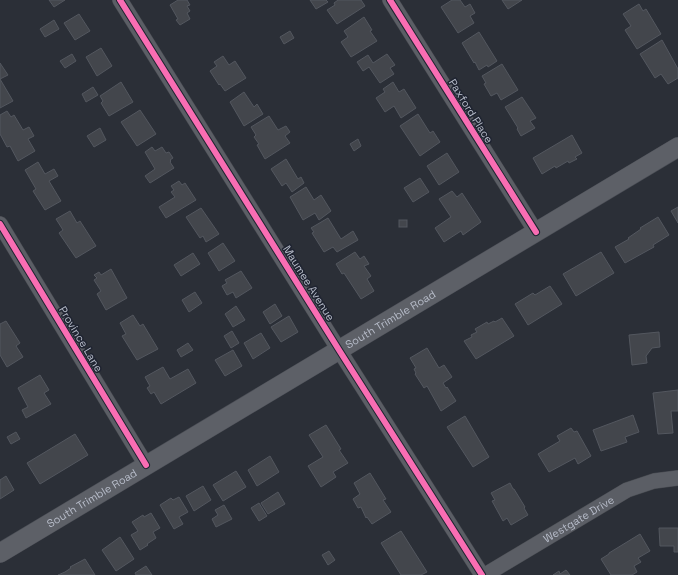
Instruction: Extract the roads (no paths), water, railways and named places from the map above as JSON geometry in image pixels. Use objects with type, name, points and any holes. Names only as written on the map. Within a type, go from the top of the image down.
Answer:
[{"type":"main road","name":"South Trimble Road","points":[[0,553],[678,147]]},
{"type":"street","name":"Maumee Avenue","points":[[120,0],[339,350],[483,575]]},
{"type":"street","name":"Paxford Place","points":[[390,0],[536,232]]},
{"type":"street","name":"Province Lane","points":[[0,224],[146,465]]},
{"type":"street","name":"Westgate Drive","points":[[483,575],[627,490],[654,481],[678,478]]}]
